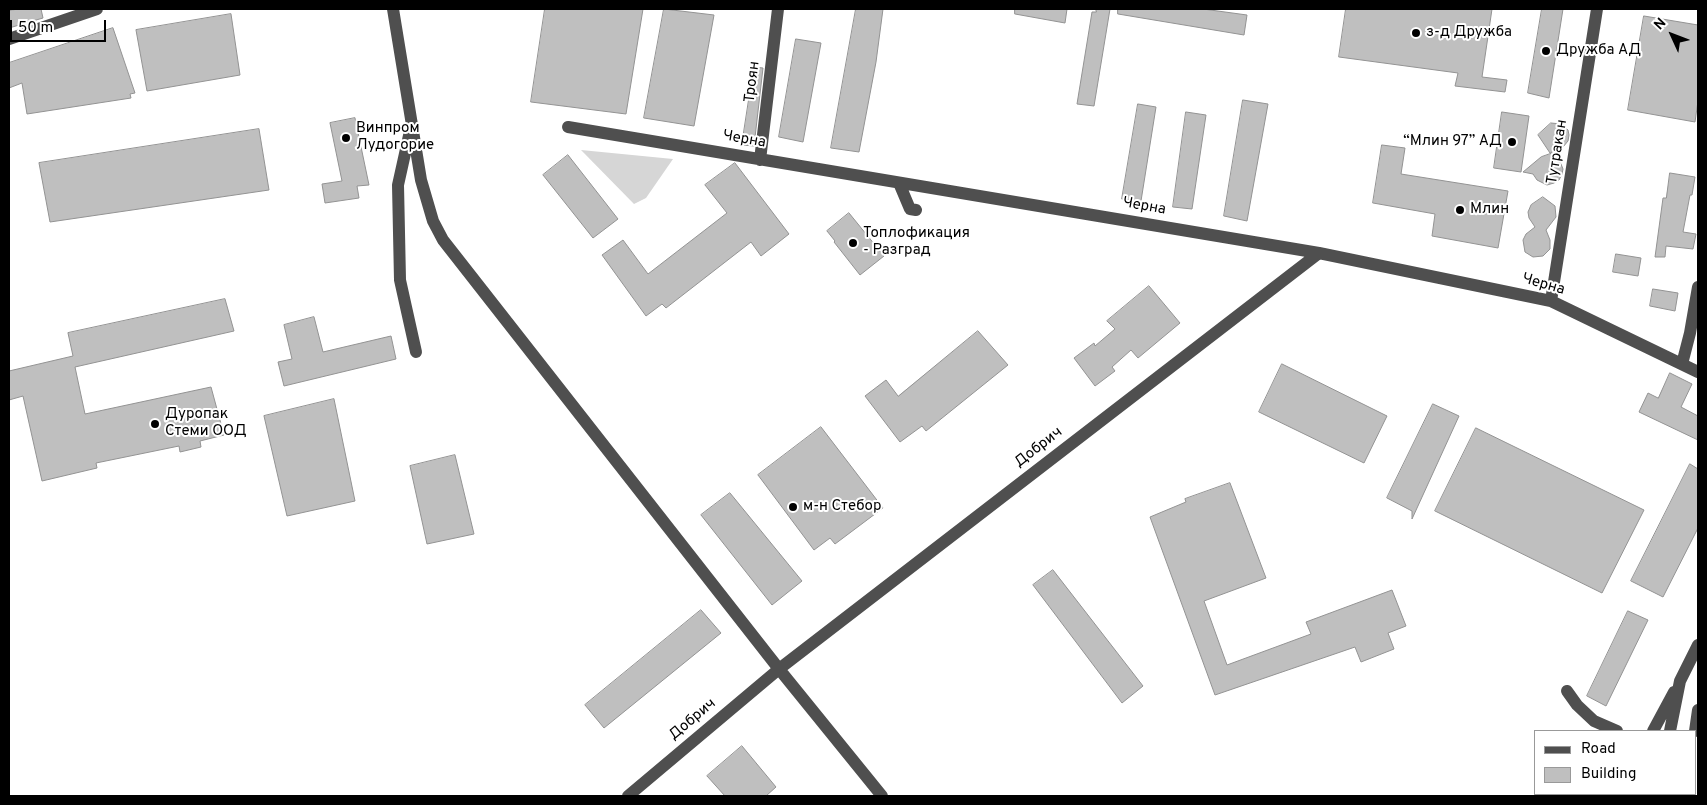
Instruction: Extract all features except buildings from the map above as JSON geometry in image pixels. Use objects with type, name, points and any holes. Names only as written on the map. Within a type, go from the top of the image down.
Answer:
[{"type":"street","points":[[9,39],[97,9]]},
{"type":"street","points":[[393,9],[421,180],[433,221],[443,240],[779,669],[882,796]]},
{"type":"street","name":"Троян","points":[[760,160],[778,9]]},
{"type":"street","name":"Тутракан","points":[[1551,301],[1597,9]]},
{"type":"street","points":[[411,126],[398,185],[400,280],[416,352]]},
{"type":"street","name":"Черна","points":[[568,127],[1319,253],[1551,301],[1698,372]]},
{"type":"street","points":[[899,183],[910,209],[916,210]]},
{"type":"street","name":"Добрич","points":[[628,796],[779,669],[1319,253]]},
{"type":"street","points":[[1682,364],[1690,333],[1698,287]]},
{"type":"street","points":[[1690,333],[1698,318]]},
{"type":"street","points":[[1654,730],[1698,645]]},
{"type":"street","points":[[1670,730],[1680,681]]},
{"type":"street","points":[[1567,691],[1577,705],[1594,721],[1615,730]]},
{"type":"street","points":[[1694,730],[1698,710]]},
{"type":"shaded area","points":[[581,150],[673,159],[646,198],[634,204]]},
{"type":"place","name":"з-д Дружба","points":[[1416,33]]},
{"type":"place","name":"Дружба АД","points":[[1546,51]]},
{"type":"place","name":"Винпром Лудогорие","points":[[346,138]]},
{"type":"place","name":"“Млин 97” АД","points":[[1512,142]]},
{"type":"place","name":"Млин","points":[[1460,210]]},
{"type":"place","name":"Топлофикация - Разград","points":[[853,243]]},
{"type":"place","name":"Дуропак Стеми ООД","points":[[155,424]]},
{"type":"place","name":"м-н Стебор","points":[[793,507]]}]
